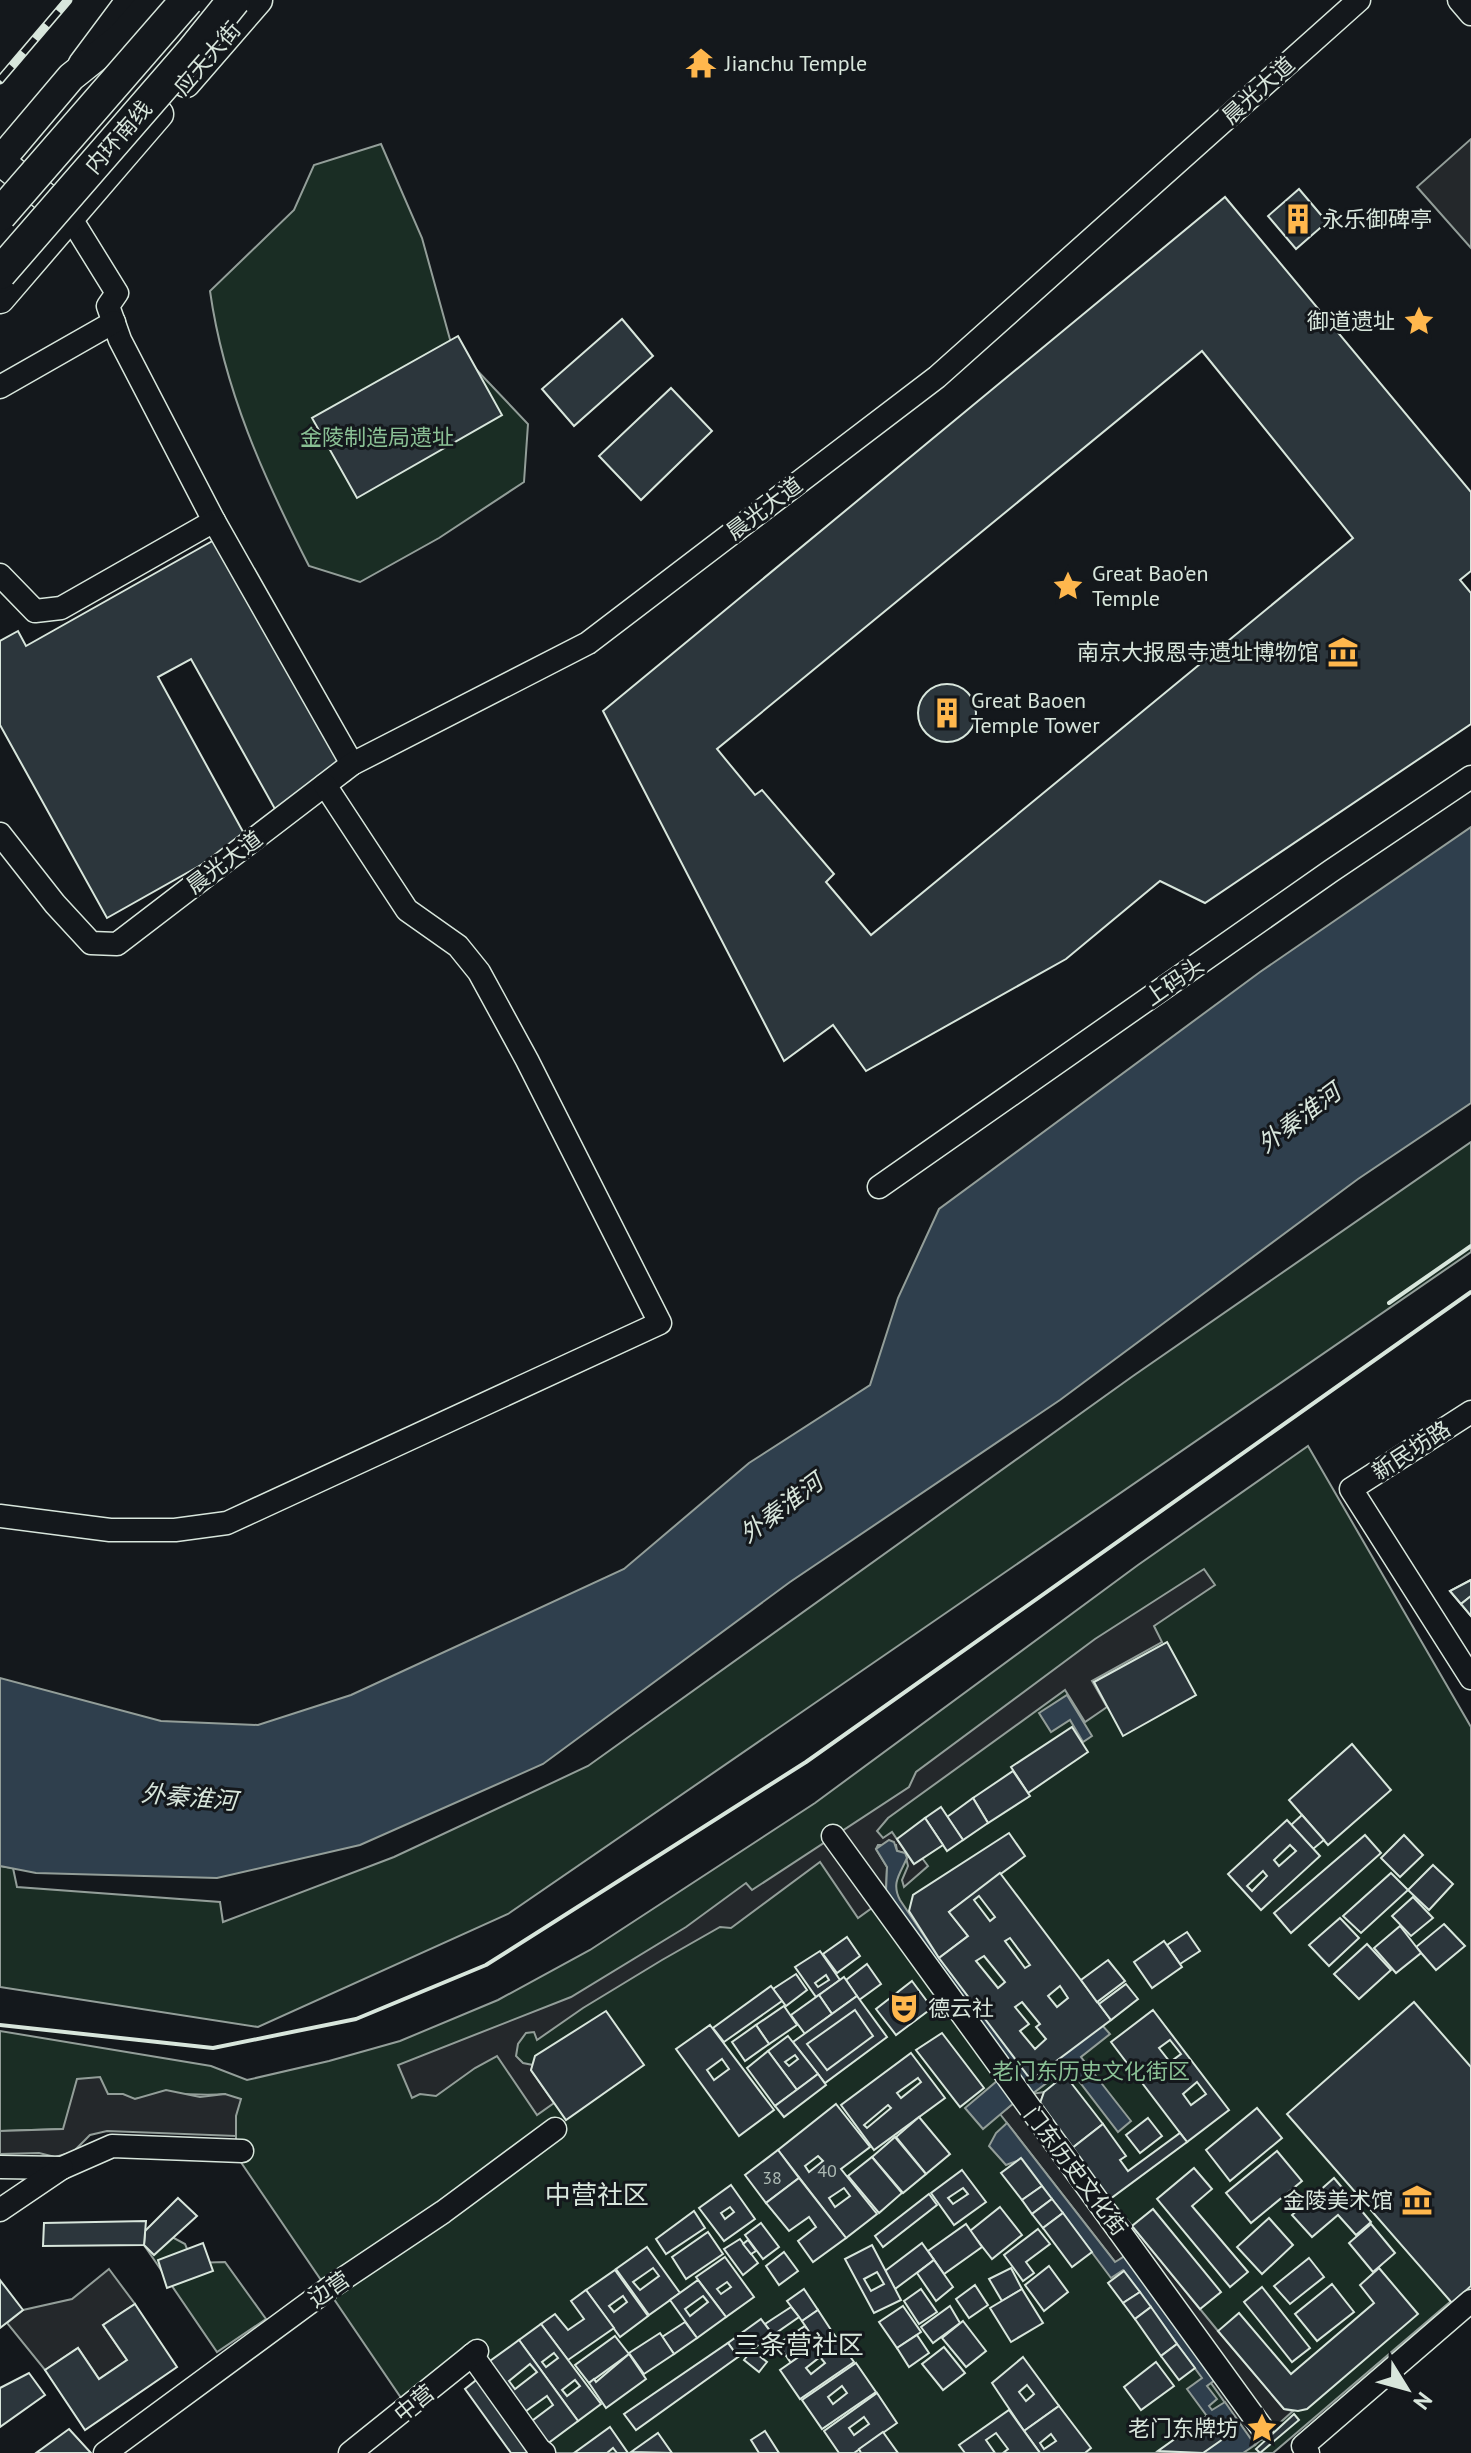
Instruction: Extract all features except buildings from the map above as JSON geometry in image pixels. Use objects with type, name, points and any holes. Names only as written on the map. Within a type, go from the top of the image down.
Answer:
[{"type":"highway","name":"内环南线","points":[[0,215],[187,0]]},
{"type":"highway","name":"内环南线","points":[[0,273],[234,0]]},
{"type":"main road","points":[[70,217],[0,161],[71,77],[121,37],[153,0]]},
{"type":"main road","name":"应天大街","points":[[0,299],[258,0]]},
{"type":"street","points":[[71,77],[127,0]]},
{"type":"street","name":"晨光大道","points":[[0,834],[55,904],[91,943],[117,944],[352,764],[600,634],[937,377],[1359,0]]},
{"type":"street","points":[[1459,0],[1471,14]]},
{"type":"street","points":[[70,217],[117,293],[108,306],[120,340],[214,521],[352,764]]},
{"type":"street","points":[[0,387],[114,322]]},
{"type":"street","points":[[0,575],[35,611],[61,608],[214,521]]},
{"type":"street","name":"上码头","points":[[879,1187],[1331,871],[1471,777]]},
{"type":"street","points":[[0,1516],[110,1530],[175,1530],[227,1523],[660,1323],[479,972],[458,946],[407,910],[325,785]]},
{"type":"street","name":"新民坊路","points":[[1471,1412],[1351,1489],[1471,1678]]},
{"type":"street","name":"门东历史文化街","points":[[833,1836],[1262,2428]]},
{"type":"street","name":"边营","points":[[105,2453],[328,2289],[443,2212],[555,2129]]},
{"type":"street","points":[[0,2210],[62,2168],[112,2146],[242,2151]]},
{"type":"street","points":[[0,2167],[62,2168]]},
{"type":"street","points":[[1306,2450],[1471,2301]]},
{"type":"street","name":"中营","points":[[350,2453],[475,2353],[544,2453]]},
{"type":"green space","name":"金陵制造局遗址","points":[[381,144],[422,238],[451,343],[528,424],[524,482],[439,538],[360,582],[309,566],[248,433],[225,363],[210,291],[294,210],[314,165]]},
{"type":"green space","points":[[1471,1142],[1471,1252],[508,1914],[258,2027],[0,1987],[0,1866],[13,1868],[17,1887],[220,1902],[223,1922],[394,1857],[588,1766],[1133,1376]]},
{"type":"green space","name":"老门东历史文化街区","points":[[1308,1446],[1471,1727],[1471,2284],[1273,2453],[537,2453],[473,2368],[412,2414],[236,2155],[236,2116],[225,2094],[160,2094],[134,2099],[108,2094],[63,2129],[0,2131],[0,2031],[211,2066],[247,2080],[400,2041],[498,2000],[590,1950],[815,1803],[1138,1565]]},
{"type":"green space","points":[[153,2231],[161,2231],[185,2244],[193,2263],[225,2262],[266,2319],[217,2352],[144,2245]]},
{"type":"shaded area","points":[[1471,139],[1471,248],[1417,187]]},
{"type":"shaded area","points":[[1204,1569],[1215,1585],[1154,1626],[1162,1642],[1092,1681],[1107,1707],[1085,1722],[1065,1690],[888,1818],[877,1831],[883,1838],[892,1832],[913,1863],[922,1858],[928,1866],[904,1887],[902,1880],[908,1866],[905,1853],[897,1851],[896,1845],[878,1845],[876,1849],[887,1867],[886,1891],[1032,2094],[1044,2092],[1039,2107],[1218,2331],[1284,2409],[1293,2411],[1255,2445],[1211,2383],[1214,2380],[1124,2256],[1116,2263],[1000,2114],[1015,2102],[872,1908],[858,1918],[820,1862],[731,1928],[720,1927],[662,1960],[537,2040],[534,2032],[526,2033],[518,2044],[516,2056],[523,2063],[533,2065],[531,2070],[554,2103],[537,2115],[497,2056],[436,2096],[420,2094],[412,2098],[398,2065],[571,1997],[686,1927],[746,1883],[752,1890],[909,1787],[916,1772],[1095,1639]]},
{"type":"shaded area","points":[[100,2077],[108,2094],[123,2094],[135,2099],[166,2090],[200,2097],[225,2094],[241,2099],[236,2116],[236,2136],[107,2131],[90,2135],[73,2152],[55,2157],[39,2153],[0,2154],[0,2131],[63,2129],[77,2079]]},
{"type":"shaded area","points":[[109,2269],[135,2304],[103,2325],[127,2360],[99,2379],[78,2348],[45,2370],[7,2323],[23,2310],[72,2299]]},
{"type":"water","name":"外秦淮河","points":[[1471,827],[1471,1103],[1358,1179],[1060,1400],[790,1582],[543,1764],[360,1845],[217,1878],[36,1873],[0,1866],[0,1678],[161,1721],[258,1725],[351,1695],[624,1569],[749,1463],[870,1385],[898,1298],[939,1209],[1260,972]]},
{"type":"water","points":[[1067,1695],[1092,1736],[1083,1742],[1070,1720],[1051,1732],[1039,1713]]},
{"type":"water","points":[[889,1840],[907,1858],[896,1883],[900,1900],[939,1958],[1031,2079],[1102,2025],[1110,2034],[1081,2057],[1131,2121],[1118,2132],[1068,2067],[1032,2094],[886,1891],[887,1867],[876,1849]]},
{"type":"water","points":[[997,2081],[1015,2102],[983,2129],[965,2108]]},
{"type":"water","points":[[1007,2123],[1115,2262],[1125,2256],[1215,2380],[1207,2386],[1217,2399],[1209,2406],[1212,2410],[1225,2402],[1255,2445],[1243,2453],[1203,2453],[1223,2438],[1187,2389],[1202,2378],[1123,2270],[1111,2278],[1022,2159],[1006,2165],[989,2146],[996,2133]]},
{"type":"railway","points":[[0,80],[68,0]]},
{"type":"wall","points":[[1389,1303],[1471,1246]]},
{"type":"wall","points":[[0,2025],[213,2048],[356,2019],[486,1965],[806,1762],[1471,1292]]},
{"type":"place","name":"Jianchu Temple","points":[[701,63]]},
{"type":"place","name":"永乐御碑亭","points":[[1298,219]]},
{"type":"place","name":"御道遗址","points":[[1419,321]]},
{"type":"place","name":"Great Bao'en Temple","points":[[1068,586]]},
{"type":"place","name":"南京大报恩寺遗址博物馆","points":[[1343,652]]},
{"type":"place","name":"Great Baoen Temple Tower","points":[[947,713]]},
{"type":"place","name":"德云社","points":[[904,2008]]},
{"type":"place","name":"金陵美术馆","points":[[1417,2200]]},
{"type":"place","name":"老门东牌坊","points":[[1262,2428]]},
{"type":"district","name":"中营社区","points":[[597,2194]]},
{"type":"district","name":"三条营社区","points":[[799,2344]]}]
